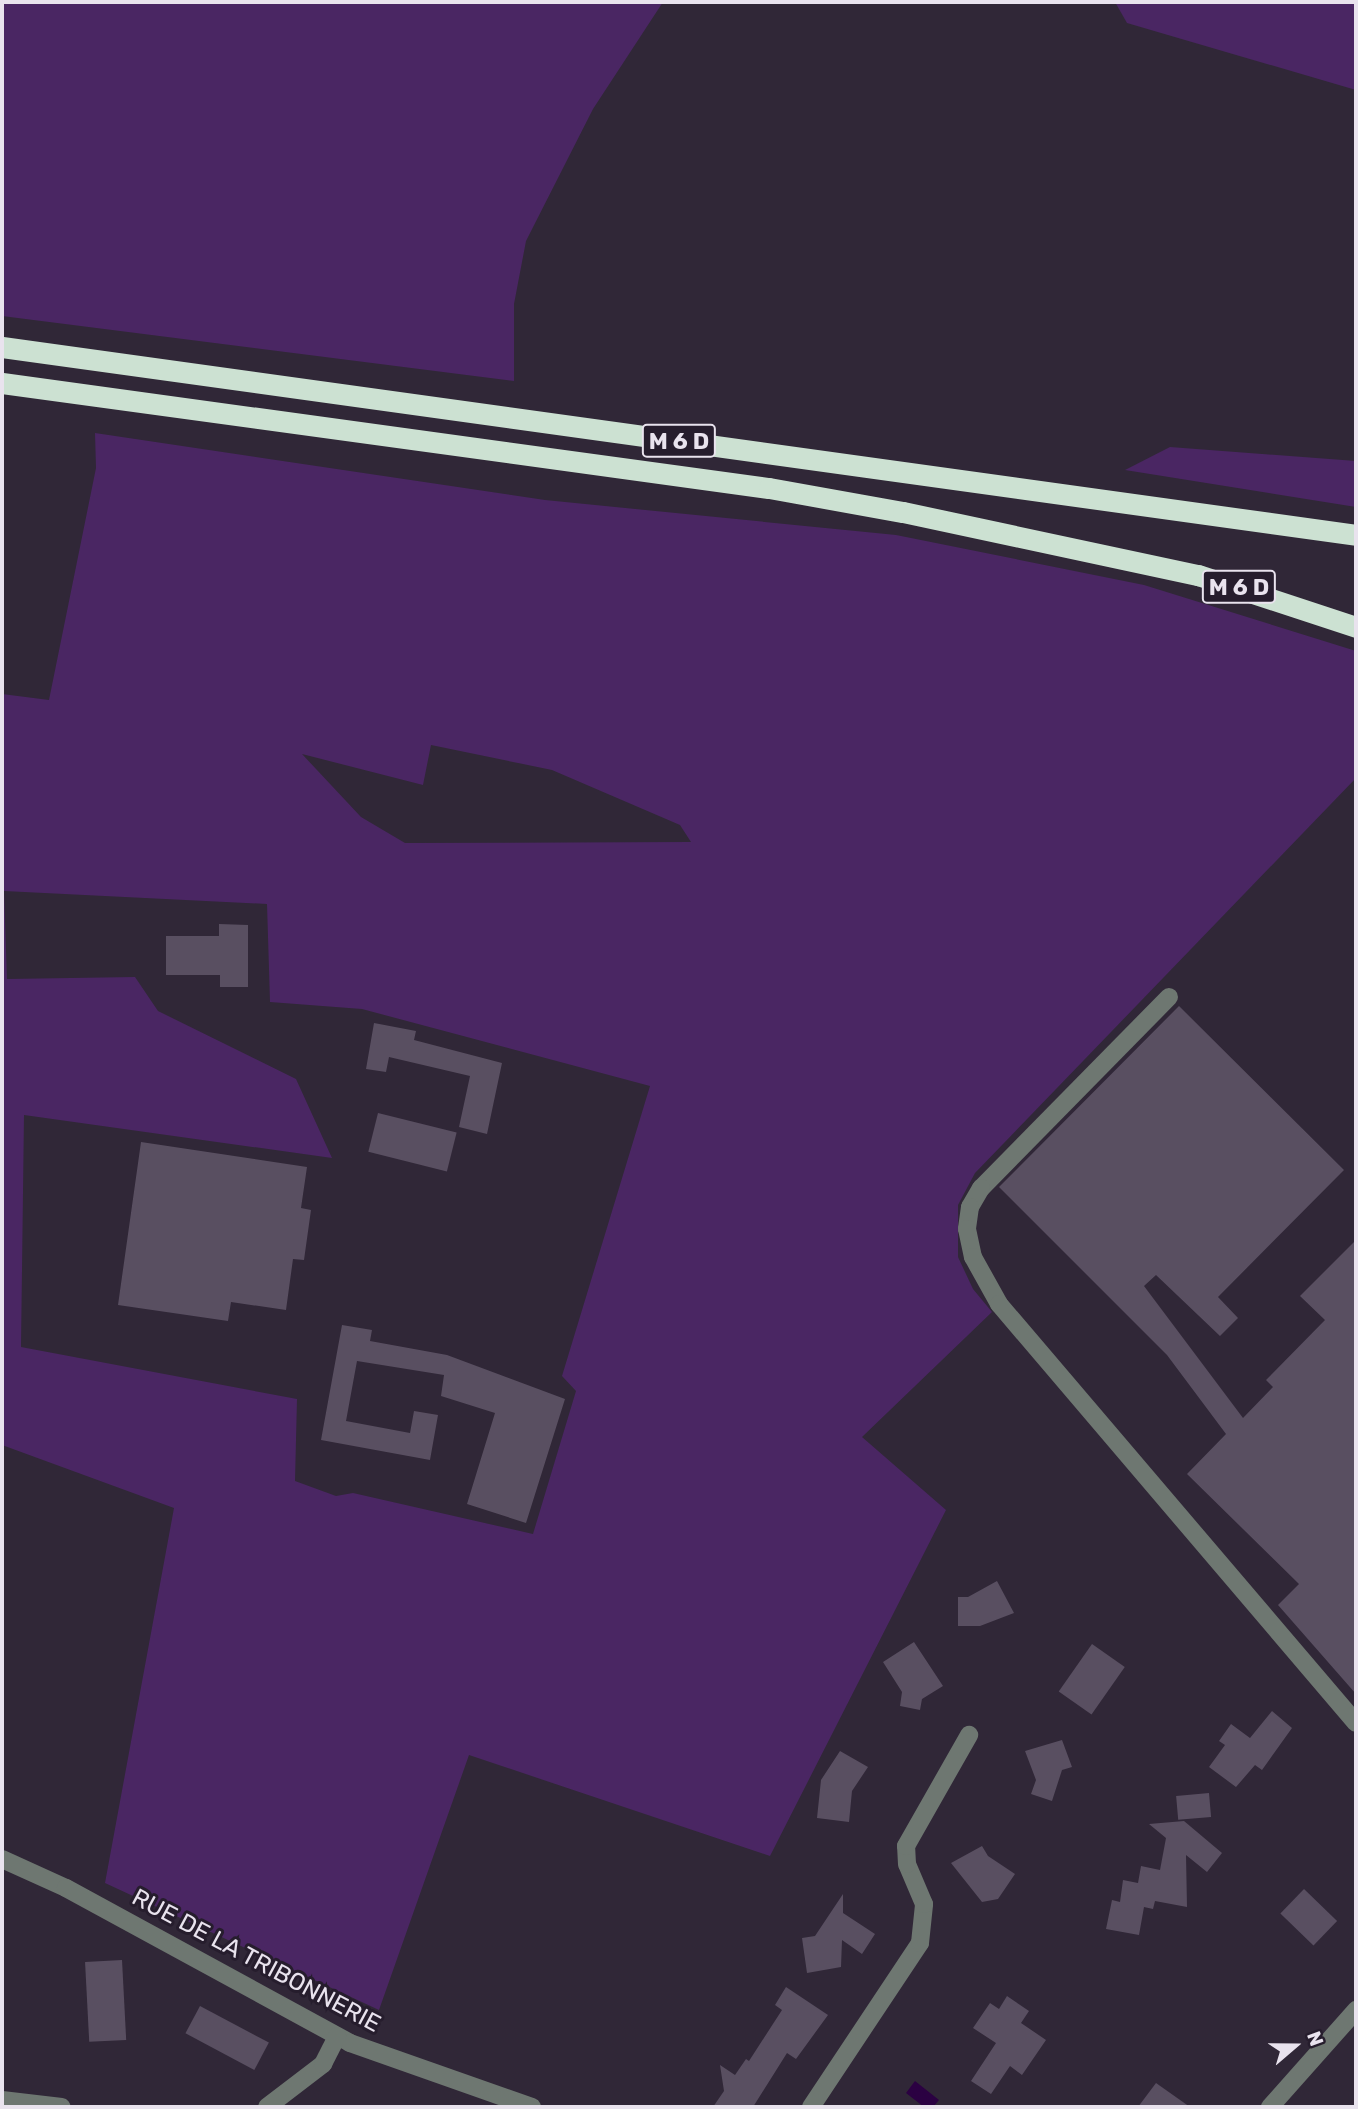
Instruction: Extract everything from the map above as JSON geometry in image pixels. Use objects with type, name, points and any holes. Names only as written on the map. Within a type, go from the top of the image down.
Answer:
[{"type":"highway","name":"M 6 D","points":[[2,347],[1356,535]]},
{"type":"highway","name":"M 6 D","points":[[2,383],[769,488],[877,507],[1119,556],[1250,590],[1356,627]]},
{"type":"street","points":[[1170,997],[981,1188],[970,1206],[967,1229],[973,1257],[999,1304],[1356,1723]]},
{"type":"street","points":[[811,2107],[920,1943],[924,1904],[907,1864],[906,1846],[970,1735]]},
{"type":"street","name":"RUE DE LA TRIBONNERIE","points":[[2,1859],[66,1888],[337,2036],[532,2107]]},
{"type":"street","points":[[1270,2107],[1356,2010]]},
{"type":"street","points":[[267,2107],[323,2064],[337,2036]]},
{"type":"street","points":[[2,2100],[62,2107]]},
{"type":"shaded area","points":[[2,2],[663,2],[593,109],[526,241],[514,304],[514,381],[2,316]]},
{"type":"shaded area","points":[[1115,2],[1356,2],[1356,90],[1127,23]]},
{"type":"shaded area","points":[[95,433],[545,500],[896,535],[1144,585],[1356,651],[1356,778],[975,1173],[958,1205],[958,1257],[973,1289],[992,1312],[862,1437],[946,1510],[770,1856],[469,1755],[379,2010],[105,1883],[174,1508],[2,1445],[2,694],[49,700],[96,468]],"holes":[[[431,745],[552,770],[680,825],[691,842],[405,843],[361,817],[302,754],[423,785]],[[4,891],[267,904],[270,1002],[362,1009],[650,1086],[562,1376],[576,1391],[533,1534],[353,1493],[336,1496],[295,1481],[297,1399],[21,1347],[24,1115],[332,1158],[296,1079],[158,1011],[135,977],[7,979]]]},
{"type":"shaded area","points":[[1170,447],[1356,461],[1356,507],[1125,470]]},
{"type":"shaded area","points":[[915,2081],[939,2100],[933,2107],[924,2107],[906,2093]]},
{"type":"building","points":[[219,924],[248,925],[248,987],[220,987],[220,975],[166,975],[166,936],[219,936]]},
{"type":"building","points":[[1179,1006],[1344,1170],[1218,1297],[1238,1318],[1220,1336],[1156,1275],[1144,1286],[1243,1418],[1273,1387],[1266,1380],[1325,1320],[1300,1296],[1356,1240],[1356,1694],[1278,1605],[1299,1584],[1187,1474],[1226,1434],[1167,1355],[999,1187]]},
{"type":"building","points":[[374,1023],[416,1031],[414,1040],[502,1063],[487,1134],[459,1127],[470,1076],[389,1057],[386,1072],[366,1069]]},
{"type":"building","points":[[378,1113],[457,1133],[447,1171],[368,1152]]},
{"type":"building","points":[[141,1142],[307,1167],[301,1208],[311,1210],[304,1260],[293,1259],[286,1310],[231,1302],[228,1321],[118,1305]]},
{"type":"building","points":[[342,1325],[372,1330],[370,1341],[447,1355],[565,1399],[526,1523],[467,1504],[495,1413],[441,1396],[444,1375],[357,1361],[346,1421],[410,1433],[414,1411],[438,1415],[430,1460],[321,1440]]},
{"type":"building","points":[[997,1581],[1014,1613],[980,1626],[958,1626],[958,1597],[968,1597]]},
{"type":"building","points":[[914,1642],[943,1686],[922,1699],[920,1710],[900,1706],[902,1692],[883,1662]]},
{"type":"building","points":[[1092,1644],[1125,1667],[1091,1714],[1059,1692]]},
{"type":"building","points":[[1272,1711],[1292,1728],[1262,1770],[1255,1765],[1236,1787],[1209,1767],[1225,1745],[1219,1741],[1231,1724],[1250,1738]]},
{"type":"building","points":[[1062,1740],[1072,1767],[1062,1770],[1052,1801],[1031,1794],[1036,1780],[1025,1751]]},
{"type":"building","points":[[840,1751],[868,1767],[852,1791],[849,1822],[817,1818],[821,1780]]},
{"type":"building","points":[[1209,1793],[1211,1817],[1178,1820],[1176,1796]]},
{"type":"building","points":[[1184,1821],[1222,1853],[1207,1872],[1186,1855],[1187,1907],[1155,1901],[1153,1909],[1144,1907],[1139,1935],[1106,1929],[1112,1900],[1120,1902],[1123,1880],[1138,1883],[1141,1866],[1160,1870],[1166,1838],[1149,1824]]},
{"type":"building","points":[[982,1846],[988,1856],[1015,1874],[998,1899],[982,1902],[951,1863]]},
{"type":"building","points":[[1304,1889],[1337,1921],[1313,1945],[1280,1913]]},
{"type":"building","points":[[843,1894],[843,1913],[875,1934],[862,1954],[842,1940],[841,1967],[807,1973],[802,1938],[815,1936]]},
{"type":"building","points":[[122,1960],[126,2040],[89,2042],[85,1962]]},
{"type":"building","points":[[786,1987],[828,2015],[796,2059],[787,2053],[753,2107],[713,2107],[724,2091],[720,2065],[735,2075],[746,2059],[749,2061],[782,2010],[775,2005]]},
{"type":"building","points":[[1007,1996],[1029,2011],[1021,2023],[1046,2040],[1022,2075],[1010,2066],[991,2094],[971,2081],[996,2043],[973,2028],[990,2003],[999,2009]]},
{"type":"building","points":[[200,2006],[269,2043],[254,2070],[185,2033]]},
{"type":"building","points":[[1156,2083],[1190,2107],[1138,2107]]}]
